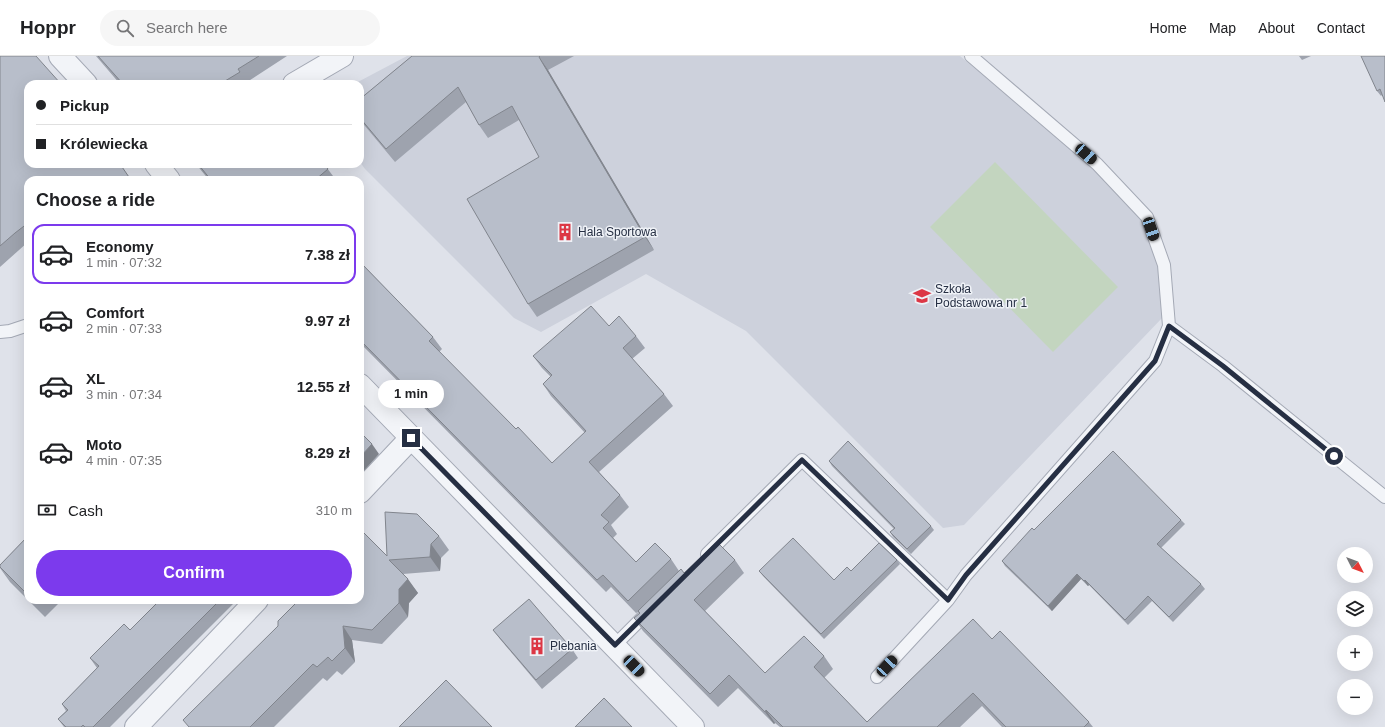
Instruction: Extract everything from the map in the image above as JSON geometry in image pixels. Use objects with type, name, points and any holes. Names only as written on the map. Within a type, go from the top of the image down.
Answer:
[{"type":"street","points":[[60,56],[82,80]]},
{"type":"street","points":[[301,80],[342,56]]},
{"type":"street","points":[[159,168],[166,176]]},
{"type":"street","points":[[364,389],[615,645],[693,727]]},
{"type":"street","points":[[364,488],[411,438]]},
{"type":"street","points":[[136,727],[253,604]]},
{"type":"lane","points":[[877,677],[948,600],[966,575],[1155,361],[1169,326],[1164,265],[1147,217],[1097,164],[971,56]]},
{"type":"lane","points":[[0,332],[10,331],[24,326]]},
{"type":"lane","points":[[1169,326],[1223,366],[1385,497]]},
{"type":"lane","points":[[697,564],[802,460],[948,600]]},
{"type":"lane","points":[[615,645],[658,602]]},
{"type":"shaded area","name":"Szkoła Podstawowa nr 1","points":[[407,56],[960,56],[1090,164],[1142,219],[1158,267],[1163,317],[964,525],[943,528],[746,331],[646,274],[541,332],[514,318],[364,168],[364,80],[362,80]]},
{"type":"green space","points":[[995,162],[1118,287],[1053,352],[930,227]]},
{"type":"building","points":[[0,56],[36,56],[57,80],[24,80],[24,168],[123,168],[128,176],[24,176],[24,226],[0,246]]},
{"type":"building","points":[[98,56],[259,56],[238,69],[240,72],[227,80],[119,80]]},
{"type":"building","points":[[412,56],[540,56],[539,57],[645,237],[528,304],[467,199],[539,157],[512,106],[479,125],[458,87],[386,149],[364,123],[364,96]]},
{"type":"building","points":[[1361,56],[1385,56],[1385,102],[1380,89],[1377,91]]},
{"type":"building","points":[[201,168],[328,169],[320,176],[208,176]]},
{"type":"building","points":[[364,266],[433,337],[429,341],[516,429],[518,427],[552,463],[586,431],[543,384],[552,375],[533,356],[591,306],[609,326],[619,316],[636,336],[623,348],[664,394],[589,462],[620,495],[601,515],[609,522],[603,528],[636,562],[655,543],[671,559],[628,601],[603,575],[597,580],[364,344]]},
{"type":"building","points":[[364,436],[372,444],[364,453]]},
{"type":"building","points":[[848,441],[931,526],[907,549],[890,532],[895,528],[829,461]]},
{"type":"building","points":[[1113,451],[1181,520],[1157,544],[1201,584],[1169,617],[1148,596],[1125,620],[1085,580],[1084,581],[1077,574],[1048,606],[1002,561],[1032,528],[1034,530]]},
{"type":"building","points":[[385,512],[417,514],[439,536],[431,544],[430,557],[389,560],[408,579],[399,589],[399,603],[372,630],[343,626],[345,648],[332,661],[328,657],[317,667],[313,664],[250,727],[189,727],[183,720],[278,626],[278,621],[295,604],[364,604],[364,533],[387,556]]},
{"type":"building","points":[[793,538],[834,580],[847,567],[851,571],[879,543],[897,560],[821,634],[759,571]]},
{"type":"building","points":[[24,540],[24,591],[0,567],[0,565]]},
{"type":"building","points":[[717,542],[735,560],[694,600],[765,673],[804,636],[824,656],[814,667],[867,722],[973,619],[992,639],[1000,631],[1089,722],[1084,727],[1006,727],[973,693],[937,727],[783,727],[766,710],[765,712],[729,675],[710,694],[634,618],[640,613],[638,611],[681,569],[684,573]]},
{"type":"building","name":"Plebania","points":[[529,599],[572,649],[536,680],[493,630]]},
{"type":"building","points":[[156,604],[216,604],[93,727],[85,727],[83,725],[81,727],[66,727],[58,719],[68,710],[62,704],[99,666],[90,658],[124,624],[130,630]]},
{"type":"building","points":[[446,680],[492,727],[399,727]]},
{"type":"building","points":[[604,698],[632,727],[575,727]]},
{"type":"place","name":"Hala Sportowa","points":[[565,232]]},
{"type":"place","name":"Szkoła Podstawowa nr 1","points":[[922,296]]},
{"type":"place","name":"Plebania","points":[[537,646]]},
{"type":"route","points":[[411,438],[615,645],[802,460],[948,600],[966,575],[1155,361],[1169,326],[1223,366],[1334,456]]}]
